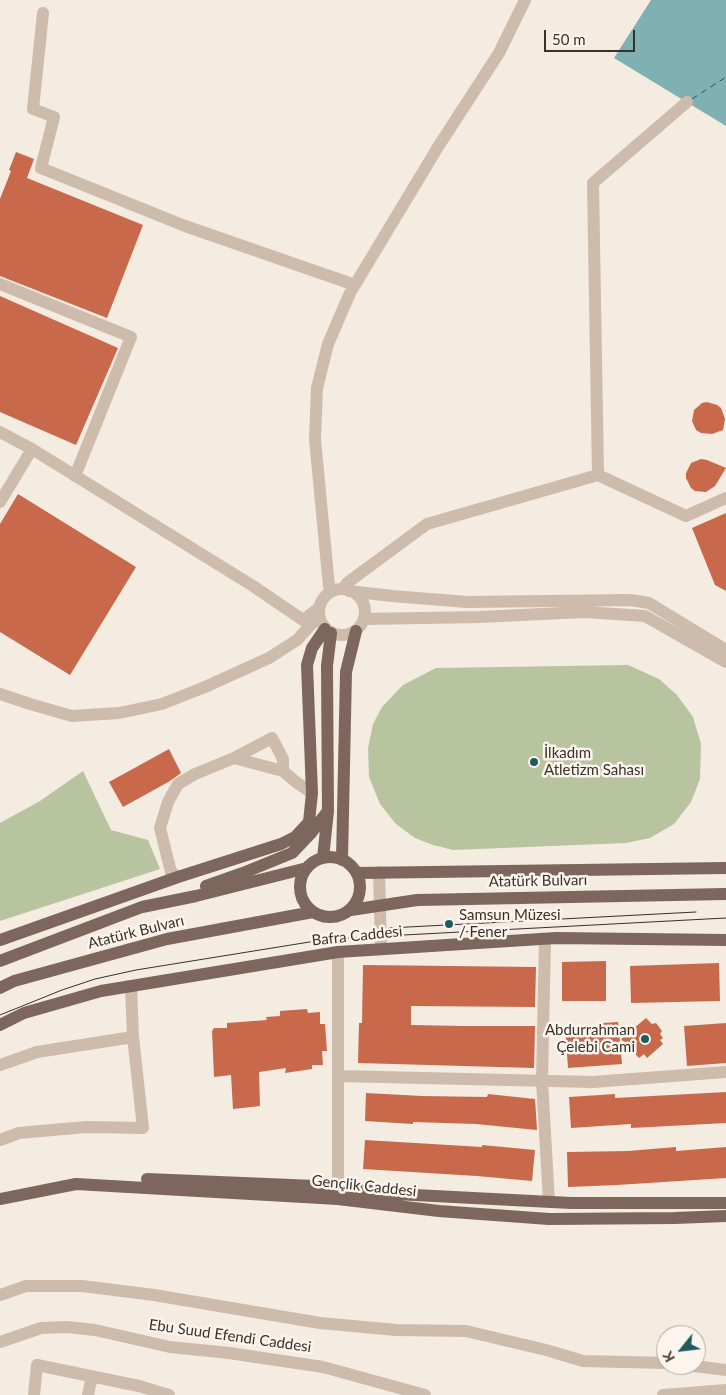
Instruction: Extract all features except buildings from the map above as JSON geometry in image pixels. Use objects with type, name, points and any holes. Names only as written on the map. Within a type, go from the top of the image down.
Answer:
[{"type":"main road","points":[[0,940],[178,877],[281,844],[295,837],[309,822],[312,793],[307,666],[312,648],[328,631]]},
{"type":"main road","points":[[328,631],[328,811],[323,858],[333,857],[342,860],[357,872],[360,892],[357,902],[351,910]]},
{"type":"main road","points":[[342,860],[346,672],[356,631]]},
{"type":"main road","points":[[142,907],[243,873],[292,853],[312,833],[328,811]]},
{"type":"main road","name":"Atatürk Bulvarı","points":[[0,961],[142,907],[196,896],[307,868],[314,861],[323,858]]},
{"type":"main road","points":[[307,868],[301,881],[301,896],[313,912]]},
{"type":"main road","name":"Atatürk Bulvarı","points":[[357,872],[726,868]]},
{"type":"main road","name":"Atatürk Bulvarı","points":[[0,988],[14,981],[167,939],[313,912],[322,917],[332,918],[351,910],[417,900],[726,894]]},
{"type":"main road","name":"Bafra Caddesi","points":[[0,1025],[24,1013],[73,998],[131,986],[338,952],[545,939],[726,940]]},
{"type":"main road","name":"Gençlik Caddesi","points":[[0,1192],[73,1177],[338,1193],[439,1211],[549,1219],[726,1216]]},
{"type":"main road","name":"Gençlik Caddesi","points":[[0,1200],[76,1184],[395,1194],[549,1202],[726,1203]]},
{"type":"street","points":[[525,0],[499,53],[438,147],[355,285],[328,344],[317,388],[315,438],[329,587],[392,596],[467,602],[630,600],[650,602],[726,650]]},
{"type":"street","points":[[43,13],[33,109],[54,117],[41,168],[185,226],[355,285]]},
{"type":"street","points":[[598,475],[593,183],[687,102]]},
{"type":"street","points":[[0,284],[131,337],[75,476]]},
{"type":"street","points":[[0,432],[32,449],[253,586],[303,620],[319,612]]},
{"type":"street","points":[[0,502],[32,449]]},
{"type":"street","points":[[343,590],[347,583],[427,524],[598,475],[686,516],[726,498]]},
{"type":"street","points":[[0,694],[72,716],[119,713],[162,704],[269,658],[297,640],[319,612],[322,600],[328,594],[343,590],[360,599],[364,605],[364,619],[356,631],[344,636],[328,631],[319,612]]},
{"type":"street","points":[[364,619],[480,618],[584,612],[645,616],[726,662]]},
{"type":"street","points":[[178,877],[171,872],[160,828],[168,802],[178,784],[195,774],[234,758],[272,738],[283,759],[283,771]]},
{"type":"street","points":[[234,758],[283,771],[312,793]]},
{"type":"street","points":[[379,872],[381,949]]},
{"type":"street","points":[[545,939],[542,1080],[549,1202]]},
{"type":"street","points":[[338,952],[338,1193]]},
{"type":"street","points":[[0,1140],[19,1133],[76,1128],[143,1128],[133,1037],[131,986]]},
{"type":"street","points":[[0,1065],[37,1052],[133,1037]]},
{"type":"street","points":[[338,1076],[593,1082],[726,1072]]},
{"type":"street","points":[[0,1294],[26,1286],[82,1286],[154,1295],[320,1323],[396,1330],[466,1331],[583,1361],[656,1363]]},
{"type":"street","name":"Ebu Suud Efendi Caddesi","points":[[0,1342],[41,1328],[67,1327],[95,1330],[170,1347],[238,1354],[323,1367],[424,1395]]},
{"type":"street","points":[[34,1395],[37,1365],[92,1376],[148,1392],[169,1395]]},
{"type":"street","points":[[706,1367],[726,1370]]},
{"type":"street","points":[[88,1395],[92,1376]]},
{"type":"street","points":[[663,1395],[726,1390]]},
{"type":"green space","name":"İlkadım Atletizm Sahası","points":[[628,665],[659,679],[677,695],[693,717],[701,744],[700,779],[691,802],[674,824],[650,838],[626,843],[453,850],[415,838],[396,824],[380,804],[369,777],[368,748],[373,724],[382,707],[403,685],[436,668]]},
{"type":"green space","points":[[83,771],[111,830],[148,840],[160,869],[0,921],[0,823],[40,801]]},
{"type":"water","points":[[651,0],[726,0],[726,126],[614,58]]},
{"type":"ferry route","points":[[692,99],[726,77]]},
{"type":"tram line","points":[[389,928],[696,912]]},
{"type":"tram line","points":[[0,1015],[95,979],[136,970],[328,939],[726,918]]},
{"type":"place","name":"İlkadım Atletizm Sahası","points":[[534,762]]},
{"type":"place","name":"Samsun Müzesi / Fener","points":[[449,924]]},
{"type":"place","name":"Abdurrahman Çelebi Cami","points":[[645,1039]]}]
